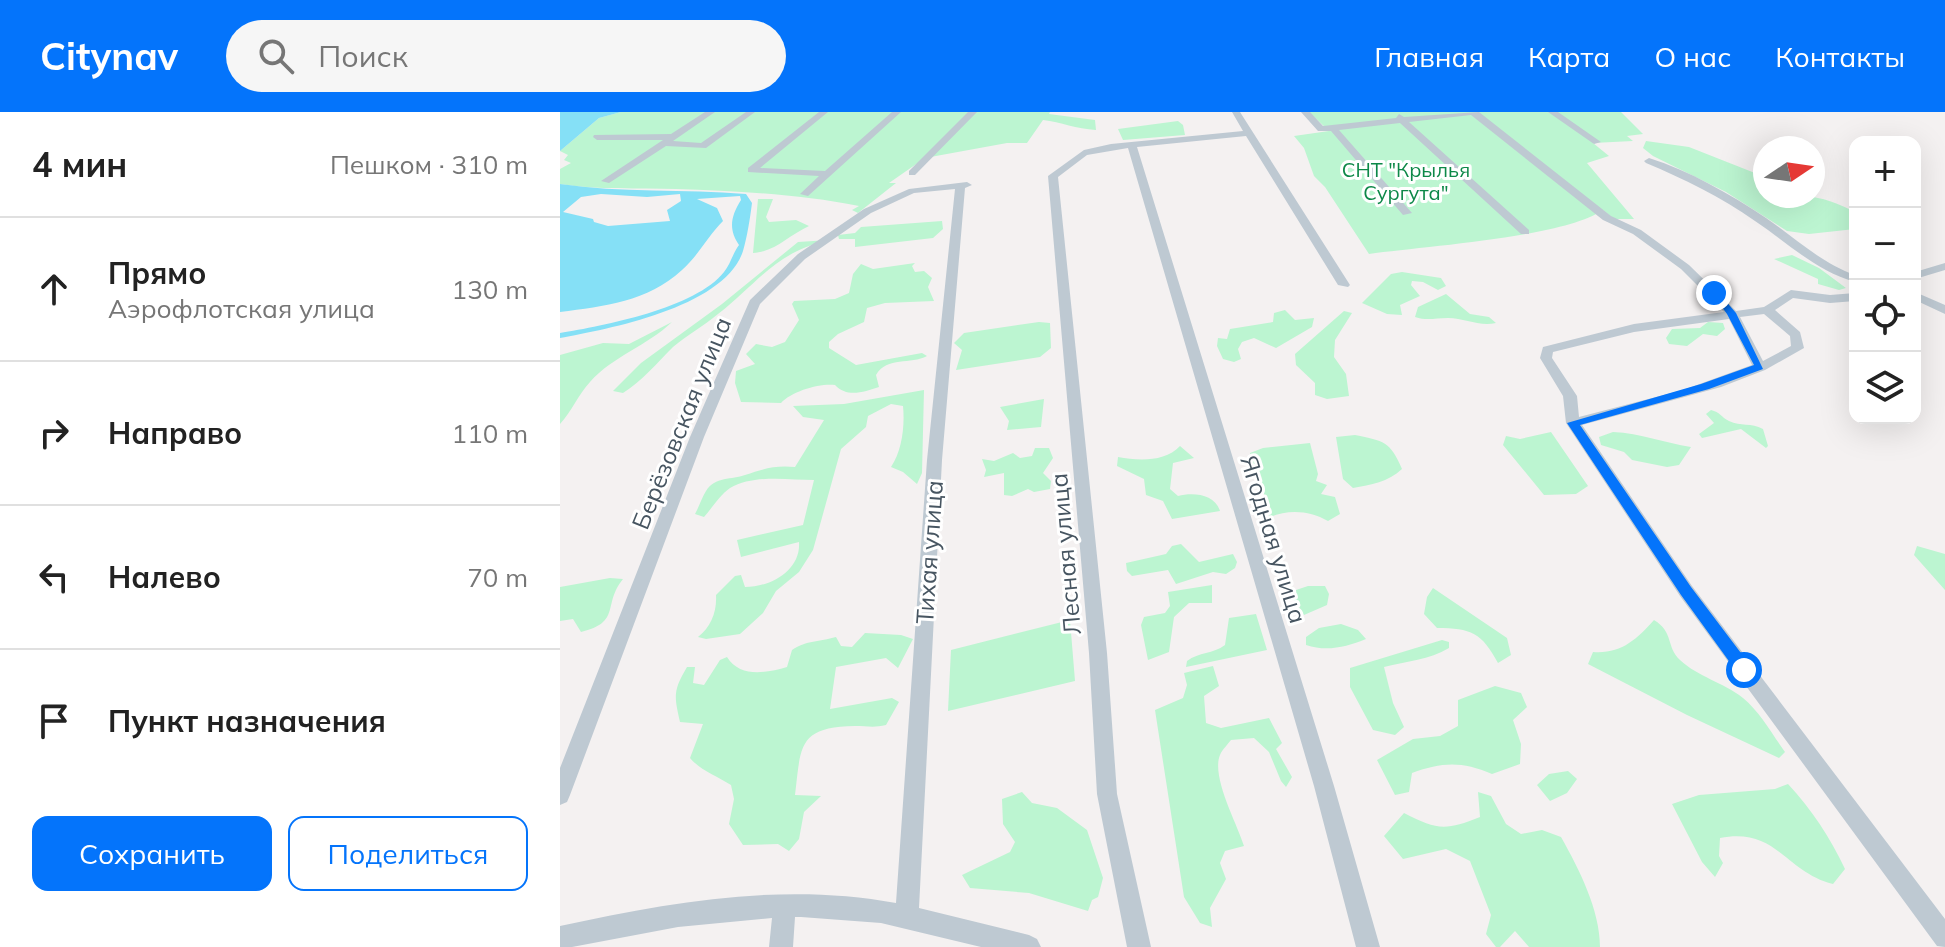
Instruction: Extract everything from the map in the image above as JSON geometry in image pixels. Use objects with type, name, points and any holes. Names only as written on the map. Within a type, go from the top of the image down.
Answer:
[{"type":"street","points":[[606,181],[711,112]]},
{"type":"street","points":[[597,137],[670,140],[703,146],[751,112]]},
{"type":"street","points":[[824,112],[751,170],[828,174]]},
{"type":"street","points":[[805,194],[897,112]]},
{"type":"street","points":[[912,173],[973,112]]},
{"type":"street","points":[[1236,112],[1344,285]]},
{"type":"street","points":[[1305,112],[1321,129],[1473,112],[1607,218],[1637,232],[1685,267],[1732,313],[1760,367]]},
{"type":"street","points":[[1394,112],[1525,232]]},
{"type":"street","points":[[1552,112],[1597,142]]},
{"type":"street","points":[[1333,128],[1407,213]]},
{"type":"street","points":[[1132,145],[1248,133]]},
{"type":"street","name":"Лесная улица","points":[[1132,145],[1084,153],[1053,176],[1098,653],[1107,794],[1139,947]]},
{"type":"street","name":"Ягодная улица","points":[[1132,145],[1324,786],[1368,947]]},
{"type":"street","points":[[1649,161],[1687,175],[1757,217],[1816,261],[1849,276]]},
{"type":"street","name":"Берёзовская улица","points":[[560,795],[697,437],[754,303],[763,290],[796,262],[881,204],[907,192],[964,186]]},
{"type":"street","name":"Тихая улица","points":[[907,919],[926,580],[964,186]]},
{"type":"street","points":[[1921,274],[1945,266]]},
{"type":"street","points":[[1849,297],[1830,299],[1791,294],[1767,310],[1634,328],[1547,350],[1546,358],[1570,396],[1573,423],[1686,591],[1945,938]]},
{"type":"street","points":[[1921,299],[1945,310]]},
{"type":"street","points":[[1573,423],[1694,390],[1760,367],[1798,348],[1796,335],[1767,310]]},
{"type":"street","points":[[781,947],[785,906]]},
{"type":"street","points":[[560,938],[638,920],[785,906],[879,912],[1029,947]]},
{"type":"green space","points":[[621,112],[1050,112],[1095,120],[1096,130],[1043,120],[1027,143],[1007,143],[925,158],[889,183],[896,183],[858,213],[852,210],[859,206],[791,196],[560,184],[560,169],[571,163],[564,160],[568,155],[560,151],[599,118]]},
{"type":"green space","name":"CНТ \"Крылья Сургута\"","points":[[1309,112],[1621,112],[1643,134],[1627,136],[1633,141],[1593,143],[1609,156],[1587,163],[1634,219],[1614,219],[1603,210],[1557,228],[1369,254],[1325,187],[1314,176],[1304,148],[1294,136],[1329,131]]},
{"type":"green space","points":[[1178,121],[1183,125],[1185,135],[1123,140],[1118,129]]},
{"type":"green space","points":[[1646,141],[1689,147],[1753,172],[1753,208],[1825,208],[1825,200],[1831,201],[1849,209],[1849,230],[1809,234],[1787,231],[1726,192],[1643,148]]},
{"type":"green space","points":[[758,199],[773,199],[766,217],[769,222],[796,220],[809,226],[775,246],[753,253]]},
{"type":"green space","points":[[942,221],[943,229],[933,238],[855,247],[855,239],[839,239],[838,235],[855,233],[861,227]]},
{"type":"green space","points":[[829,240],[794,253],[768,270],[713,318],[673,347],[630,388],[623,393],[613,391],[641,363],[722,304],[798,242]]},
{"type":"green space","points":[[1792,255],[1819,268],[1846,288],[1839,290],[1818,284],[1818,279],[1774,259]]},
{"type":"green space","points":[[915,263],[912,266],[915,272],[924,271],[932,278],[928,287],[934,301],[885,303],[867,308],[864,322],[838,334],[829,342],[829,348],[856,365],[922,353],[927,356],[886,365],[876,375],[879,387],[867,391],[850,393],[835,385],[822,385],[799,392],[781,403],[741,402],[735,383],[736,371],[755,364],[746,354],[756,344],[772,347],[785,342],[799,320],[792,304],[794,301],[835,299],[849,293],[853,274],[861,264],[873,269]]},
{"type":"green space","points":[[1402,272],[1441,278],[1446,286],[1438,290],[1423,282],[1412,281],[1411,285],[1420,296],[1400,305],[1402,315],[1387,314],[1362,303],[1391,274]]},
{"type":"green space","points":[[1446,294],[1470,314],[1489,317],[1496,323],[1415,317],[1418,307]]},
{"type":"green space","points":[[1285,310],[1295,320],[1314,318],[1312,327],[1276,348],[1254,338],[1242,342],[1238,349],[1241,359],[1234,362],[1223,359],[1217,346],[1218,338],[1227,339],[1230,329],[1273,322],[1274,313]]},
{"type":"green space","points":[[1344,311],[1352,313],[1335,340],[1334,357],[1346,374],[1349,396],[1327,399],[1315,395],[1315,383],[1296,365],[1295,354]]},
{"type":"green space","points":[[672,322],[599,373],[560,424],[560,355],[603,343],[629,344]]},
{"type":"green space","points":[[1708,322],[1723,323],[1725,329],[1717,336],[1703,334],[1687,346],[1669,344],[1666,338],[1672,329],[1700,328]]},
{"type":"green space","points":[[1050,323],[1051,348],[1040,357],[956,370],[962,350],[954,343],[964,333]]},
{"type":"green space","points":[[924,390],[922,473],[917,484],[891,467],[900,446],[904,422],[903,406],[891,404],[868,416],[866,427],[841,449],[813,550],[799,572],[776,591],[763,613],[740,634],[706,639],[698,637],[712,619],[716,595],[735,576],[741,575],[745,587],[755,586],[774,580],[790,569],[799,542],[741,557],[737,540],[803,525],[814,480],[772,479],[739,484],[726,491],[704,517],[695,514],[710,486],[763,469],[795,467],[824,420],[803,417],[793,406],[844,404]]},
{"type":"green space","points":[[1044,399],[1041,427],[1007,430],[1009,421],[1000,407]]},
{"type":"green space","points":[[1711,410],[1733,423],[1763,429],[1768,446],[1766,448],[1741,429],[1702,438],[1699,434],[1714,423],[1706,414]]},
{"type":"green space","points":[[1551,432],[1588,486],[1576,494],[1544,495],[1503,445],[1506,436],[1520,439]]},
{"type":"green space","points":[[1613,432],[1691,447],[1679,465],[1667,467],[1632,460],[1624,452],[1601,445],[1599,437]]},
{"type":"green space","points":[[1355,435],[1385,444],[1402,469],[1385,480],[1353,488],[1343,479],[1336,437]]},
{"type":"green space","points":[[1310,443],[1318,474],[1316,481],[1327,485],[1321,494],[1335,497],[1340,514],[1328,521],[1300,512],[1270,517],[1250,453],[1263,448]]},
{"type":"green space","points":[[1180,446],[1194,458],[1173,463],[1170,489],[1178,496],[1190,494],[1208,498],[1220,511],[1172,519],[1163,501],[1146,495],[1144,479],[1117,466],[1118,457],[1151,459],[1167,455]]},
{"type":"green space","points":[[1035,448],[1049,448],[1053,458],[1043,473],[1051,481],[1050,489],[1034,492],[1028,489],[1012,496],[1004,495],[1004,473],[984,477],[986,470],[982,459],[994,461],[1013,453],[1020,458],[1032,456]]},
{"type":"green space","points":[[1181,544],[1199,562],[1233,554],[1237,562],[1235,568],[1226,574],[1213,572],[1176,584],[1168,570],[1132,576],[1127,571],[1126,563],[1166,554],[1172,546]]},
{"type":"green space","points":[[1917,546],[1945,554],[1945,590],[1914,555]]},
{"type":"green space","points":[[610,578],[623,579],[602,623],[581,632],[573,619],[560,621],[560,587]]},
{"type":"green space","points":[[1212,585],[1212,603],[1189,603],[1174,617],[1169,652],[1148,660],[1141,625],[1144,617],[1165,613],[1170,606],[1168,592]]},
{"type":"green space","points":[[1325,586],[1329,594],[1327,605],[1304,615],[1293,598],[1296,590]]},
{"type":"green space","points":[[1433,588],[1507,638],[1511,655],[1498,663],[1474,634],[1459,629],[1437,628],[1424,614],[1427,597]]},
{"type":"green space","points":[[1256,614],[1267,650],[1186,667],[1187,661],[1192,658],[1225,645],[1229,618]]},
{"type":"green space","points":[[1070,620],[1075,681],[948,711],[951,650]]},
{"type":"green space","points":[[1654,620],[1665,629],[1680,660],[1735,692],[1755,710],[1785,752],[1779,758],[1588,664],[1593,652],[1620,648],[1641,634]]},
{"type":"green space","points":[[1341,624],[1358,630],[1366,639],[1336,648],[1306,645],[1306,637],[1319,628]]},
{"type":"green space","points":[[865,633],[901,635],[913,639],[898,668],[886,658],[836,667],[830,709],[892,698],[899,702],[886,725],[836,727],[812,736],[801,752],[795,795],[821,796],[804,812],[799,839],[789,851],[778,844],[743,845],[729,824],[734,799],[731,785],[690,758],[703,724],[680,722],[676,693],[687,667],[695,667],[693,683],[704,685],[720,660],[727,657],[732,664],[746,671],[771,671],[787,667],[792,650],[803,644],[836,637],[841,646],[852,647]]},
{"type":"green space","points":[[1442,640],[1449,642],[1449,648],[1426,658],[1384,667],[1393,703],[1404,727],[1395,735],[1373,730],[1350,687],[1350,668]]},
{"type":"green space","points":[[1213,666],[1219,686],[1204,696],[1206,723],[1221,728],[1269,718],[1282,743],[1276,749],[1292,777],[1286,787],[1269,752],[1254,738],[1231,740],[1221,753],[1219,775],[1244,846],[1225,851],[1220,863],[1226,879],[1210,908],[1212,927],[1200,923],[1184,897],[1155,710],[1183,698],[1187,685],[1184,673]]},
{"type":"green space","points":[[1495,686],[1521,693],[1527,707],[1513,720],[1521,744],[1520,764],[1492,774],[1461,765],[1433,767],[1412,773],[1409,792],[1395,795],[1377,760],[1413,739],[1440,736],[1458,726],[1458,700]]},
{"type":"green space","points":[[1568,771],[1577,779],[1567,793],[1550,801],[1537,785],[1549,774]]},
{"type":"green space","points":[[1788,784],[1820,824],[1845,869],[1833,884],[1803,870],[1768,845],[1739,836],[1720,838],[1719,856],[1723,863],[1715,877],[1702,862],[1672,804],[1699,795],[1775,789]]},
{"type":"green space","points":[[1022,792],[1032,803],[1057,808],[1087,830],[1103,878],[1098,897],[1092,900],[1088,911],[1029,893],[970,888],[962,875],[1010,852],[1015,842],[1003,824],[1002,799]]},
{"type":"green space","points":[[1478,792],[1491,796],[1506,824],[1521,834],[1542,830],[1561,837],[1592,904],[1600,947],[1529,947],[1515,931],[1500,947],[1496,947],[1486,934],[1491,915],[1470,861],[1446,849],[1403,859],[1384,836],[1404,813],[1441,827],[1480,817]]},
{"type":"water","points":[[560,112],[621,112],[599,118],[560,151]]},
{"type":"water","points":[[560,184],[606,189],[746,194],[752,203],[743,251],[732,270],[714,287],[690,301],[635,321],[560,338],[560,333],[600,326],[671,305],[711,285],[726,269],[739,245],[732,222],[740,196],[697,199],[717,208],[723,221],[688,264],[669,281],[625,301],[560,312]],"holes":[[[601,194],[647,197],[680,194],[681,201],[667,210],[670,221],[608,226],[563,212],[581,197]]]},
{"type":"route","points":[[1714,293],[1732,313],[1760,367],[1705,387],[1573,423],[1686,591],[1744,670]]}]
